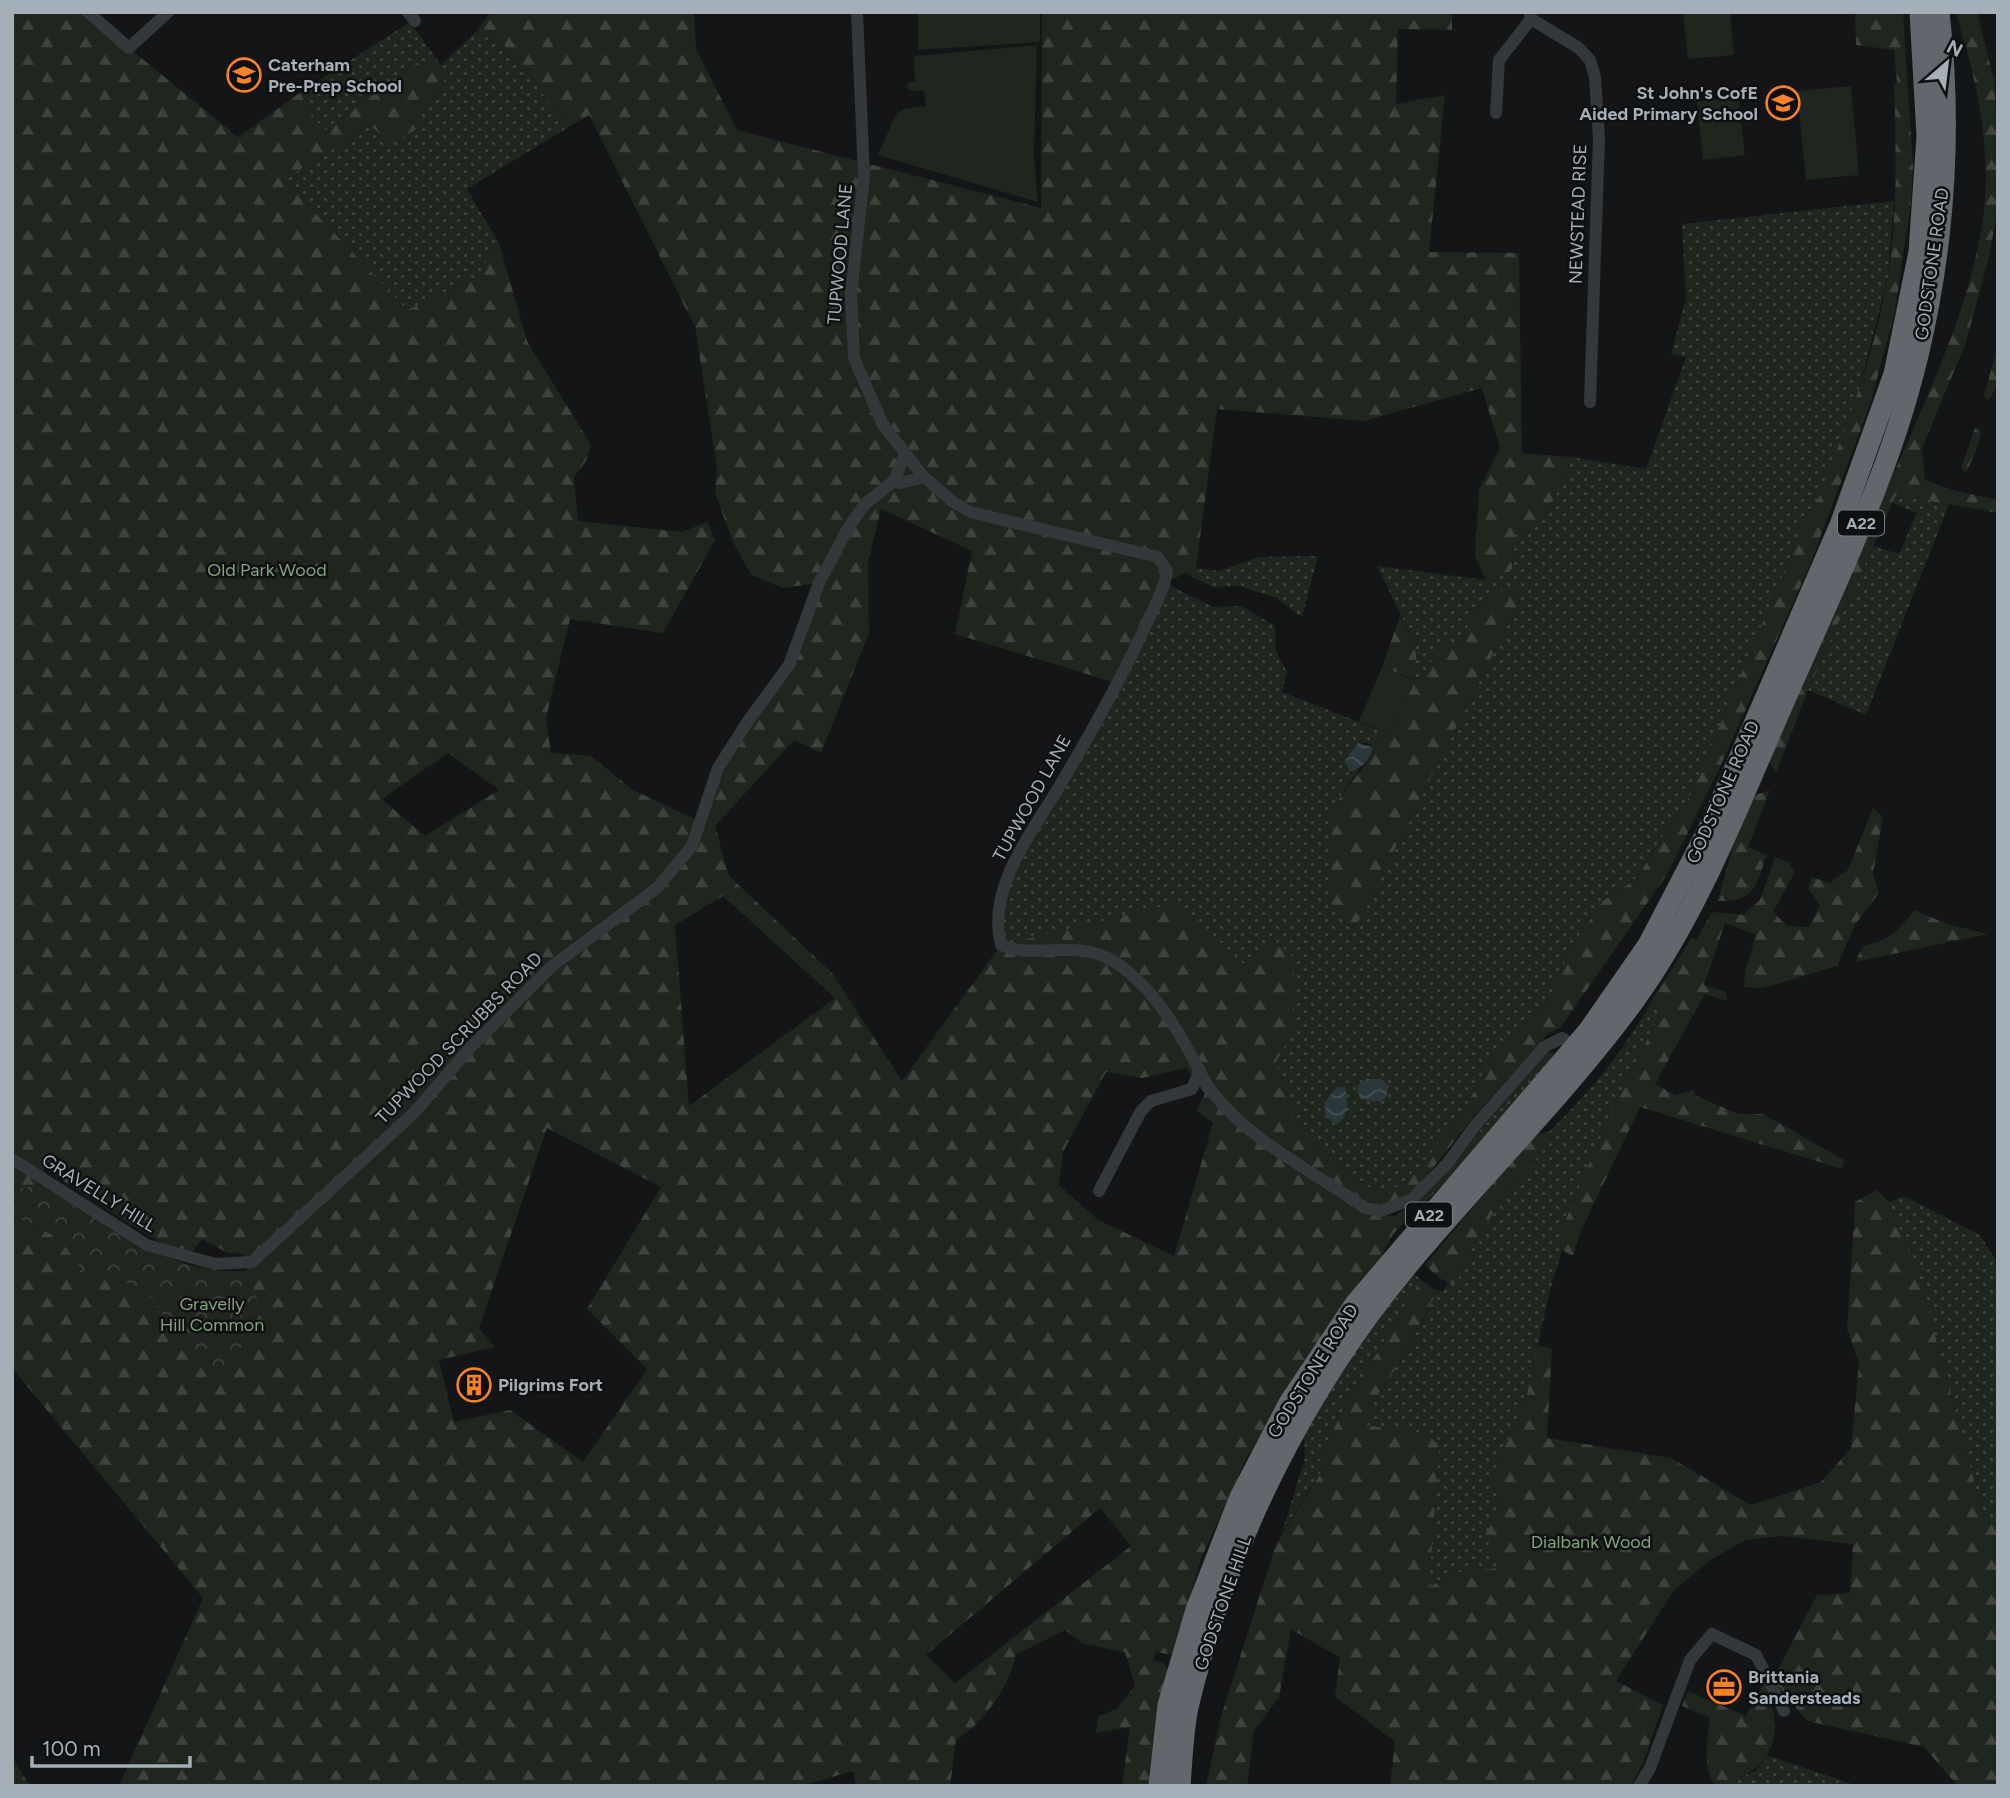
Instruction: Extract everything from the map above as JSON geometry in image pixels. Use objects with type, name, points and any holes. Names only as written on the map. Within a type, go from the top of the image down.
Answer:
[{"type":"highway","name":"GODSTONE ROAD","points":[[1259,1459],[1301,1383],[1355,1304],[1576,1046],[1621,987],[1673,903],[1710,826],[1835,538],[1894,374],[1919,252],[1927,136],[1920,12]]},
{"type":"highway","name":"GODSTONE ROAD","points":[[1298,1429],[1324,1382],[1406,1268],[1559,1095],[1638,996],[1683,923],[1721,845],[1861,523],[1889,453],[1912,379],[1937,254],[1944,190],[1946,138],[1939,12]]},
{"type":"highway","name":"GODSTONE HILL","points":[[1180,1786],[1187,1711],[1214,1620],[1253,1519],[1298,1429]]},
{"type":"highway","name":"GODSTONE HILL","points":[[1159,1786],[1168,1704],[1196,1610],[1240,1497],[1259,1459]]},
{"type":"street","points":[[88,12],[129,48],[168,12]]},
{"type":"street","name":"TUPWOOD LANE","points":[[857,12],[864,176],[851,294],[852,343],[867,390],[883,425],[924,477],[952,501],[970,512],[1151,555],[1164,562],[1167,570],[1165,583],[1135,649],[1073,763],[1019,853],[1005,886],[996,922],[1001,944],[1014,950],[1066,948],[1099,954],[1114,961],[1153,998],[1212,1092],[1265,1142],[1366,1208],[1381,1211],[1412,1199],[1447,1164],[1474,1127],[1544,1046],[1562,1038],[1576,1046]]},
{"type":"street","points":[[1496,113],[1499,60],[1531,15]]},
{"type":"street","name":"NEWSTEAD RISE","points":[[1531,15],[1579,48],[1590,60],[1595,77],[1599,138],[1590,402]]},
{"type":"street","points":[[905,454],[894,481],[900,483],[924,477]]},
{"type":"street","name":"TUPWOOD SCRUBBS ROAD","points":[[252,1262],[415,1112],[468,1050],[551,967],[657,888],[692,846],[718,768],[789,665],[818,583],[848,528],[865,504],[894,481]]},
{"type":"street","points":[[1099,1191],[1141,1111],[1151,1101],[1192,1089],[1200,1070]]},
{"type":"street","name":"GRAVELLY HILL","points":[[12,1159],[147,1245],[217,1264],[252,1262]]},
{"type":"street","points":[[1639,1786],[1650,1768],[1690,1660],[1712,1634],[1756,1655],[1784,1711]]},
{"type":"green space","name":"Old Park Wood","points":[[12,12],[92,12],[129,48],[238,137],[304,90],[313,119],[326,130],[416,63],[441,65],[447,75],[442,86],[417,109],[425,124],[391,144],[370,125],[284,180],[407,310],[477,277],[499,243],[527,341],[591,445],[586,461],[574,477],[578,521],[682,532],[707,522],[715,540],[663,633],[570,619],[546,718],[551,753],[591,756],[633,790],[699,821],[718,768],[789,665],[818,583],[783,588],[751,575],[733,542],[715,493],[717,468],[695,327],[589,115],[569,127],[502,42],[475,33],[491,12],[694,12],[696,49],[737,130],[1041,208],[1042,12],[1452,12],[1452,30],[1398,29],[1396,104],[1445,95],[1429,252],[1519,253],[1522,453],[1571,457],[1565,477],[1542,521],[1515,534],[1512,569],[1486,581],[1475,556],[1479,490],[1500,448],[1482,388],[1364,421],[1217,409],[1196,568],[1165,583],[1116,683],[955,634],[972,551],[881,509],[868,562],[869,633],[821,753],[794,740],[715,826],[729,876],[832,973],[902,1081],[1001,945],[1177,903],[1245,965],[1277,942],[1294,958],[1294,1029],[1276,1062],[1300,1132],[1382,1198],[1410,1178],[1458,1121],[1496,1051],[1551,998],[1570,948],[1604,900],[1636,879],[1692,792],[1808,514],[1822,490],[1873,342],[1888,277],[1893,229],[1896,156],[1894,84],[1897,83],[1894,50],[1856,45],[1855,12],[1903,12],[1913,166],[1911,201],[1895,311],[1870,405],[1809,567],[1720,767],[1668,873],[1561,1027],[1549,1033],[1475,1115],[1412,1194],[1377,1215],[1395,1216],[1419,1198],[1476,1135],[1491,1137],[1393,1234],[1373,1274],[1309,1354],[1246,1459],[1201,1559],[1173,1655],[1156,1652],[1153,1661],[1163,1662],[1171,1675],[1150,1786],[1122,1786],[1130,1727],[1096,1733],[1098,1716],[1117,1709],[1135,1685],[1125,1652],[1083,1644],[1065,1630],[1015,1655],[1008,1678],[994,1703],[975,1725],[956,1740],[950,1786],[856,1786],[853,1771],[801,1786],[119,1786],[203,1598],[12,1368],[12,1215],[59,1238],[154,1299],[249,1284],[244,1254],[228,1253],[202,1239],[188,1258],[45,1169],[39,1184],[12,1191]],"holes":[[[448,753],[499,790],[425,836],[382,799]],[[723,896],[835,998],[689,1106],[675,925]],[[1186,1068],[1205,1094],[1196,1110],[1213,1123],[1174,1256],[1098,1220],[1059,1185],[1063,1152],[1106,1072],[1142,1078]],[[547,1128],[661,1187],[587,1309],[647,1369],[583,1462],[510,1410],[454,1422],[439,1360],[495,1347],[479,1328]],[[1100,1508],[1131,1546],[955,1683],[926,1655]]]},
{"type":"green space","points":[[918,12],[1040,12],[1040,42],[918,50]]},
{"type":"green space","points":[[1683,12],[1730,12],[1734,55],[1688,59]]},
{"type":"green space","points":[[1955,12],[1977,12],[1995,84],[1998,208],[1988,261],[1965,345],[1922,448],[1925,480],[1956,491],[1998,500],[1998,513],[1896,495],[1808,690],[1776,773],[1769,761],[1932,384],[1961,310],[1972,272],[1985,199],[1985,152],[1969,57]]},
{"type":"green space","points":[[410,22],[441,65],[475,33],[502,42],[569,127],[467,189],[499,243],[477,277],[407,310],[283,179],[371,125],[417,109],[442,86],[416,63],[326,130],[313,119],[304,90]]},
{"type":"green space","points":[[1037,45],[1034,157],[1038,202],[878,155],[894,118],[903,109],[926,106],[924,91],[909,91],[907,83],[915,82],[914,56]]},
{"type":"green space","points":[[1851,86],[1859,175],[1806,180],[1797,91]]},
{"type":"green space","points":[[1738,97],[1745,155],[1703,160],[1697,102]]},
{"type":"green space","points":[[1894,201],[1888,277],[1856,400],[1823,495],[1808,514],[1692,792],[1636,878],[1604,900],[1570,948],[1551,998],[1496,1051],[1458,1121],[1410,1178],[1382,1198],[1300,1132],[1276,1062],[1294,1028],[1245,966],[1177,904],[1001,945],[996,922],[1019,853],[1165,583],[1213,607],[1242,606],[1275,626],[1276,651],[1287,672],[1282,692],[1390,734],[1367,743],[1358,743],[1351,772],[1360,768],[1331,809],[1331,908],[1354,930],[1520,600],[1519,589],[1487,594],[1458,643],[1440,648],[1423,675],[1415,681],[1416,646],[1377,566],[1486,580],[1512,569],[1515,534],[1542,521],[1565,477],[1571,457],[1646,469],[1686,357],[1671,354],[1686,298],[1682,224]]},
{"type":"green space","points":[[1998,345],[1998,385],[1988,401],[1984,396]]},
{"type":"green space","points":[[1975,428],[1981,430],[1979,444],[1966,473],[1961,468]]},
{"type":"green space","points":[[1896,495],[1950,502],[1866,715],[1808,690],[1873,546],[1899,554],[1917,513],[1893,503]]},
{"type":"green space","points":[[1318,556],[1302,617],[1276,598],[1239,586],[1212,587],[1186,573],[1196,568],[1218,571],[1259,557]]},
{"type":"green space","points":[[1519,588],[1520,600],[1354,930],[1331,908],[1331,809],[1371,757],[1373,747],[1367,743],[1390,734],[1415,680],[1382,667],[1400,616],[1416,646],[1416,680],[1423,675],[1440,648],[1458,643],[1487,594]]},
{"type":"green space","points":[[1382,667],[1415,681],[1390,734],[1359,721]]},
{"type":"green space","points":[[1770,790],[1748,847],[1767,855],[1756,883],[1747,895],[1740,899],[1718,901],[1735,838],[1752,796]]},
{"type":"green space","points":[[1873,808],[1883,817],[1873,874],[1879,893],[1856,923],[1837,966],[1763,988],[1744,987],[1745,971],[1756,935],[1725,923],[1704,985],[1726,992],[1727,1001],[1705,994],[1655,1084],[1675,1095],[1694,1090],[1694,1095],[1739,1114],[1763,1114],[1844,1160],[1842,1169],[1640,1107],[1581,1231],[1573,1256],[1556,1247],[1606,1125],[1664,1007],[1654,997],[1692,937],[1696,940],[1712,912],[1743,915],[1760,900],[1775,857],[1788,862],[1795,872],[1773,912],[1787,926],[1809,927],[1820,905],[1808,888],[1812,877],[1830,883],[1848,870]]},
{"type":"green space","points":[[1914,910],[1947,924],[1988,934],[1855,962],[1863,946],[1893,934]]},
{"type":"green space","points":[[1654,997],[1664,1007],[1606,1125],[1568,1216],[1557,1247],[1562,1250],[1550,1290],[1525,1403],[1492,1476],[1500,1512],[1486,1534],[1500,1569],[1459,1572],[1428,1587],[1439,1446],[1364,1425],[1372,1403],[1402,1359],[1431,1305],[1435,1296],[1434,1289],[1443,1291],[1448,1282],[1455,1285],[1473,1245],[1505,1194],[1557,1135],[1550,1131],[1607,1068]]},
{"type":"green space","points":[[1547,1052],[1555,1053],[1491,1137],[1476,1135]]},
{"type":"green space","points":[[1550,1131],[1557,1135],[1505,1194],[1473,1245],[1455,1285],[1439,1278],[1425,1265],[1533,1136]]},
{"type":"green space","name":"Gravelly Hill Common","points":[[39,1184],[162,1255],[216,1270],[247,1271],[261,1310],[247,1341],[219,1370],[191,1363],[154,1299],[117,1277],[86,1276],[59,1238],[12,1215],[12,1191]]},
{"type":"green space","name":"Dialbank Wood","points":[[1877,1190],[1889,1202],[1921,1283],[1984,1518],[1998,1527],[1998,1786],[1958,1786],[1924,1747],[1807,1721],[1773,1679],[1817,1595],[1850,1593],[1853,1544],[1782,1536],[1745,1540],[1711,1560],[1674,1590],[1616,1681],[1663,1705],[1644,1760],[1631,1786],[1390,1786],[1395,1742],[1335,1697],[1340,1658],[1291,1629],[1279,1697],[1254,1731],[1247,1786],[1206,1786],[1220,1720],[1276,1544],[1324,1468],[1319,1457],[1352,1394],[1421,1280],[1434,1289],[1435,1296],[1402,1359],[1372,1403],[1364,1425],[1428,1434],[1439,1446],[1429,1587],[1459,1572],[1499,1568],[1485,1534],[1500,1512],[1492,1476],[1525,1403],[1538,1345],[1552,1349],[1547,1438],[1671,1458],[1751,1505],[1821,1482],[1851,1448],[1859,1364],[1847,1329],[1855,1202]]},
{"type":"green space","points":[[1904,1196],[1980,1235],[1998,1263],[1998,1527],[1984,1518],[1921,1283],[1889,1202]]},
{"type":"green space","points":[[1411,1271],[1421,1280],[1352,1394],[1319,1457],[1324,1467],[1282,1533],[1305,1458],[1304,1434],[1308,1421]]},
{"type":"green space","points":[[1764,1682],[1770,1697],[1775,1726],[1770,1751],[1762,1762],[1736,1779],[1734,1786],[1716,1786],[1707,1763],[1710,1718],[1682,1706],[1688,1691],[1746,1716]]},
{"type":"green space","points":[[1767,1756],[1858,1786],[1734,1786],[1736,1779],[1756,1771]]},
{"type":"green space","points":[[12,1757],[30,1786],[12,1786]]},
{"type":"water","points":[[1358,743],[1373,747],[1372,752],[1365,763],[1350,772],[1345,761]]},
{"type":"water","points":[[1367,1079],[1381,1079],[1389,1086],[1386,1097],[1381,1102],[1360,1099],[1357,1086]]},
{"type":"water","points":[[1337,1087],[1345,1087],[1347,1103],[1344,1117],[1336,1125],[1326,1116],[1324,1103]]},
{"type":"place","name":"Caterham Pre-Prep School","points":[[244,75]]},
{"type":"place","name":"St John's CofE Aided Primary School","points":[[1783,103]]},
{"type":"place","name":"Pilgrims Fort","points":[[474,1385]]},
{"type":"place","name":"Brittania Sandersteads","points":[[1724,1687]]}]
